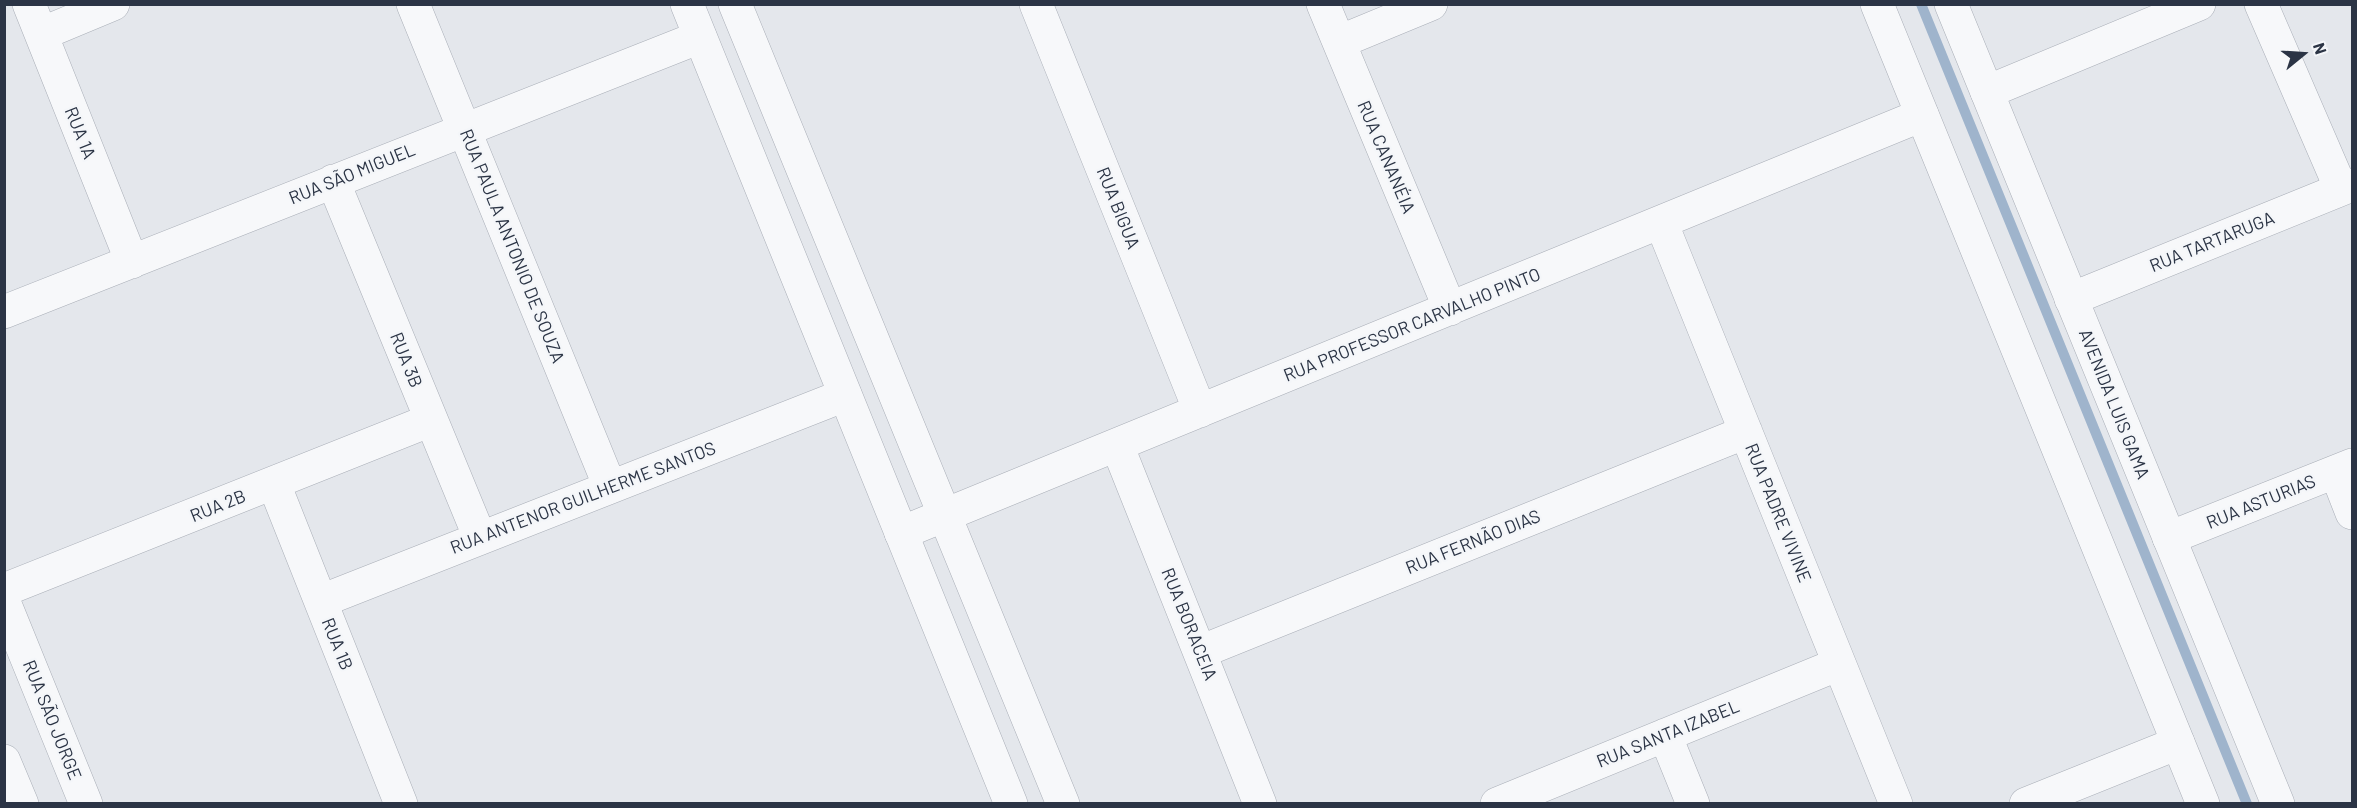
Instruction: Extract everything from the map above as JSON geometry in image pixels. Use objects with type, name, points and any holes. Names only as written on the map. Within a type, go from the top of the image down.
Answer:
[{"type":"street","points":[[35,19],[113,4]]},
{"type":"street","name":"RUA PAULA ANTONIO DE SOUZA","points":[[413,4],[610,487]]},
{"type":"street","points":[[687,4],[1011,804]]},
{"type":"street","points":[[735,4],[1063,804]]},
{"type":"street","name":"RUA BIGUA","points":[[1036,4],[1200,411]]},
{"type":"street","name":"RUA CANANÉIA","points":[[1323,4],[1450,309]]},
{"type":"street","points":[[1339,42],[1431,4]]},
{"type":"street","points":[[1877,4],[2203,804]]},
{"type":"street","name":"AVENIDA LUIS GAMA","points":[[1951,4],[2278,804]]},
{"type":"street","points":[[1987,92],[2199,4]]},
{"type":"street","points":[[2261,4],[2347,187]]},
{"type":"street","name":"RUA 1A","points":[[35,19],[132,262]]},
{"type":"street","name":"RUA SÃO MIGUEL","points":[[4,312],[700,37]]},
{"type":"street","name":"RUA PROFESSOR CARVALHO PINTO","points":[[902,533],[1922,115]]},
{"type":"street","name":"RUA 3B","points":[[333,181],[480,538]]},
{"type":"street","name":"RUA TARTARUGA","points":[[2071,299],[2347,187]]},
{"type":"street","name":"RUA PADRE VIVINE","points":[[1661,222],[1896,804]]},
{"type":"street","name":"RUA ANTENOR GUILHERME SANTOS","points":[[321,601],[845,395]]},
{"type":"street","name":"RUA 2B","points":[[4,590],[431,420]]},
{"type":"street","name":"RUA FERNÃO DIAS","points":[[1200,652],[1746,432]]},
{"type":"street","name":"RUA BORACEIA","points":[[1117,445],[1260,804]]},
{"type":"street","points":[[2344,468],[2352,513]]},
{"type":"street","name":"RUA ASTURIAS","points":[[2169,538],[2344,468]]},
{"type":"street","name":"RUA 1B","points":[[274,484],[401,804]]},
{"type":"street","name":"RUA SÃO JORGE","points":[[4,603],[86,804]]},
{"type":"street","name":"RUA SANTA IZABEL","points":[[1497,804],[1839,664]]},
{"type":"street","points":[[1665,735],[1693,804]]},
{"type":"street","points":[[2026,804],[2178,743]]},
{"type":"street","points":[[4,761],[22,804]]},
{"type":"waterway","points":[[1921,4],[2247,804]]}]
